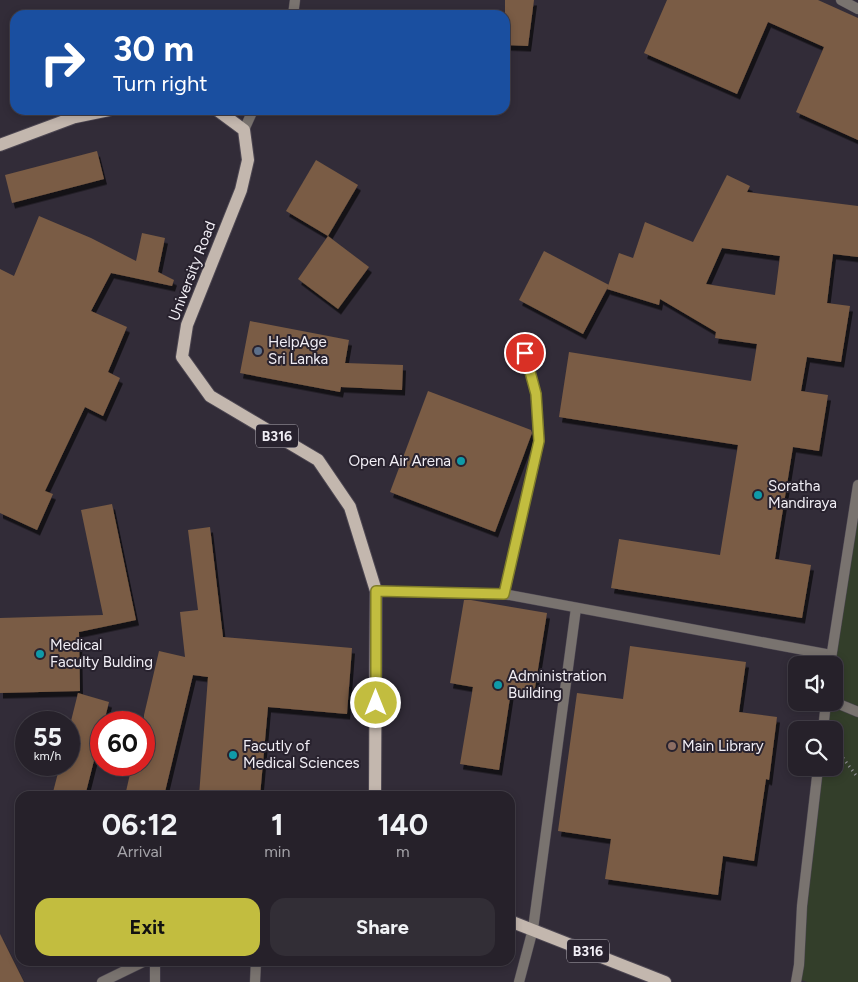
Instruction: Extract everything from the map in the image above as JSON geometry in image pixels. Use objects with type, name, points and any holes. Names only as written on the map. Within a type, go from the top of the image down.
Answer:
[{"type":"main road","points":[[0,145],[85,115]]},
{"type":"main road","points":[[224,115],[244,130]]},
{"type":"main road","name":"University Road","points":[[244,130],[248,160],[241,190],[187,325],[182,357],[210,396],[318,460],[350,507],[376,591],[375,791]]},
{"type":"main road","name":"B316","points":[[515,923],[665,982]]},
{"type":"street","points":[[841,0],[858,8]]},
{"type":"street","points":[[244,130],[250,115]]},
{"type":"street","points":[[504,594],[539,441],[536,394],[525,353]]},
{"type":"street","points":[[832,656],[858,485]]},
{"type":"street","points":[[376,591],[504,594],[811,656]]},
{"type":"street","points":[[519,982],[533,929],[576,608]]},
{"type":"street","points":[[843,706],[858,712]]},
{"type":"street","points":[[796,982],[799,965],[802,906],[817,776]]},
{"type":"street","points":[[102,982],[135,966]]},
{"type":"street","points":[[155,966],[155,982]]},
{"type":"street","points":[[255,982],[256,966]]},
{"type":"path","points":[[843,758],[858,778]]},
{"type":"green space","points":[[858,486],[858,982],[807,982],[795,978],[817,776],[843,776],[843,721],[824,721],[825,711],[843,711],[843,656],[835,656]]},
{"type":"building","points":[[505,0],[534,0],[528,46],[510,45],[510,10],[505,10]]},
{"type":"building","points":[[667,0],[818,0],[858,18],[858,140],[796,112],[824,47],[768,22],[737,94],[644,53]]},
{"type":"building","points":[[97,151],[104,179],[12,203],[5,175]]},
{"type":"building","points":[[316,160],[358,185],[328,236],[286,211]]},
{"type":"building","name":"Soratha Mandiraya","points":[[727,175],[750,186],[747,192],[858,206],[858,257],[833,254],[827,303],[850,306],[841,362],[807,357],[801,391],[828,395],[819,451],[793,447],[775,559],[811,565],[802,618],[611,588],[619,539],[720,555],[738,445],[559,417],[569,352],[751,381],[757,344],[715,338],[716,332],[660,299],[659,305],[607,289],[619,253],[633,258],[645,222],[693,242]],"holes":[[[722,248],[780,256],[775,295],[706,284]]]},
{"type":"building","points":[[39,216],[91,238],[136,261],[142,233],[165,238],[158,272],[174,280],[172,286],[111,273],[91,311],[127,327],[108,372],[120,378],[103,416],[85,407],[45,491],[53,494],[37,530],[0,513],[0,269],[14,276]]},
{"type":"building","points":[[328,236],[369,267],[338,309],[298,279]]},
{"type":"building","points":[[544,251],[609,285],[583,334],[519,300]]},
{"type":"building","points":[[250,321],[349,340],[345,363],[403,365],[402,390],[341,387],[340,392],[240,373]]},
{"type":"building","name":"Open Air Arena","points":[[428,391],[531,430],[532,433],[495,532],[390,492]]},
{"type":"building","points":[[112,504],[136,620],[79,632],[80,691],[0,693],[0,618],[103,615],[81,510]]},
{"type":"building","name":"Facutly of Medical Sciences","points":[[210,527],[223,637],[352,648],[347,714],[268,707],[260,791],[199,791],[208,677],[193,675],[165,791],[126,791],[130,776],[155,776],[155,711],[145,711],[159,651],[185,657],[180,612],[198,610],[188,530]]},
{"type":"building","name":"Administration Building","points":[[464,600],[547,613],[534,694],[511,691],[499,770],[460,764],[473,687],[450,683]]},
{"type":"building","name":"Main Library","points":[[630,646],[746,662],[739,712],[777,717],[769,780],[766,779],[754,861],[723,856],[718,895],[605,879],[611,839],[558,831],[577,693],[623,699]]},
{"type":"building","points":[[78,693],[109,702],[107,711],[90,711],[90,776],[86,791],[53,791],[57,776],[80,776],[80,711],[74,711]]},
{"type":"building","points":[[0,934],[24,982],[0,982]]},
{"type":"place","name":"HelpAge Sri Lanka","points":[[258,351]]},
{"type":"place","name":"Open Air Arena","points":[[461,461]]},
{"type":"place","name":"Soratha Mandiraya","points":[[758,495]]},
{"type":"place","name":"Medical Faculty Bulding","points":[[40,654]]},
{"type":"place","name":"Administration Building","points":[[498,685]]},
{"type":"place","name":"Main Library","points":[[672,746]]},
{"type":"place","name":"Facutly of Medical Sciences","points":[[233,755]]},
{"type":"route","points":[[376,703],[376,591],[504,594],[539,441],[536,394],[525,353]]}]
